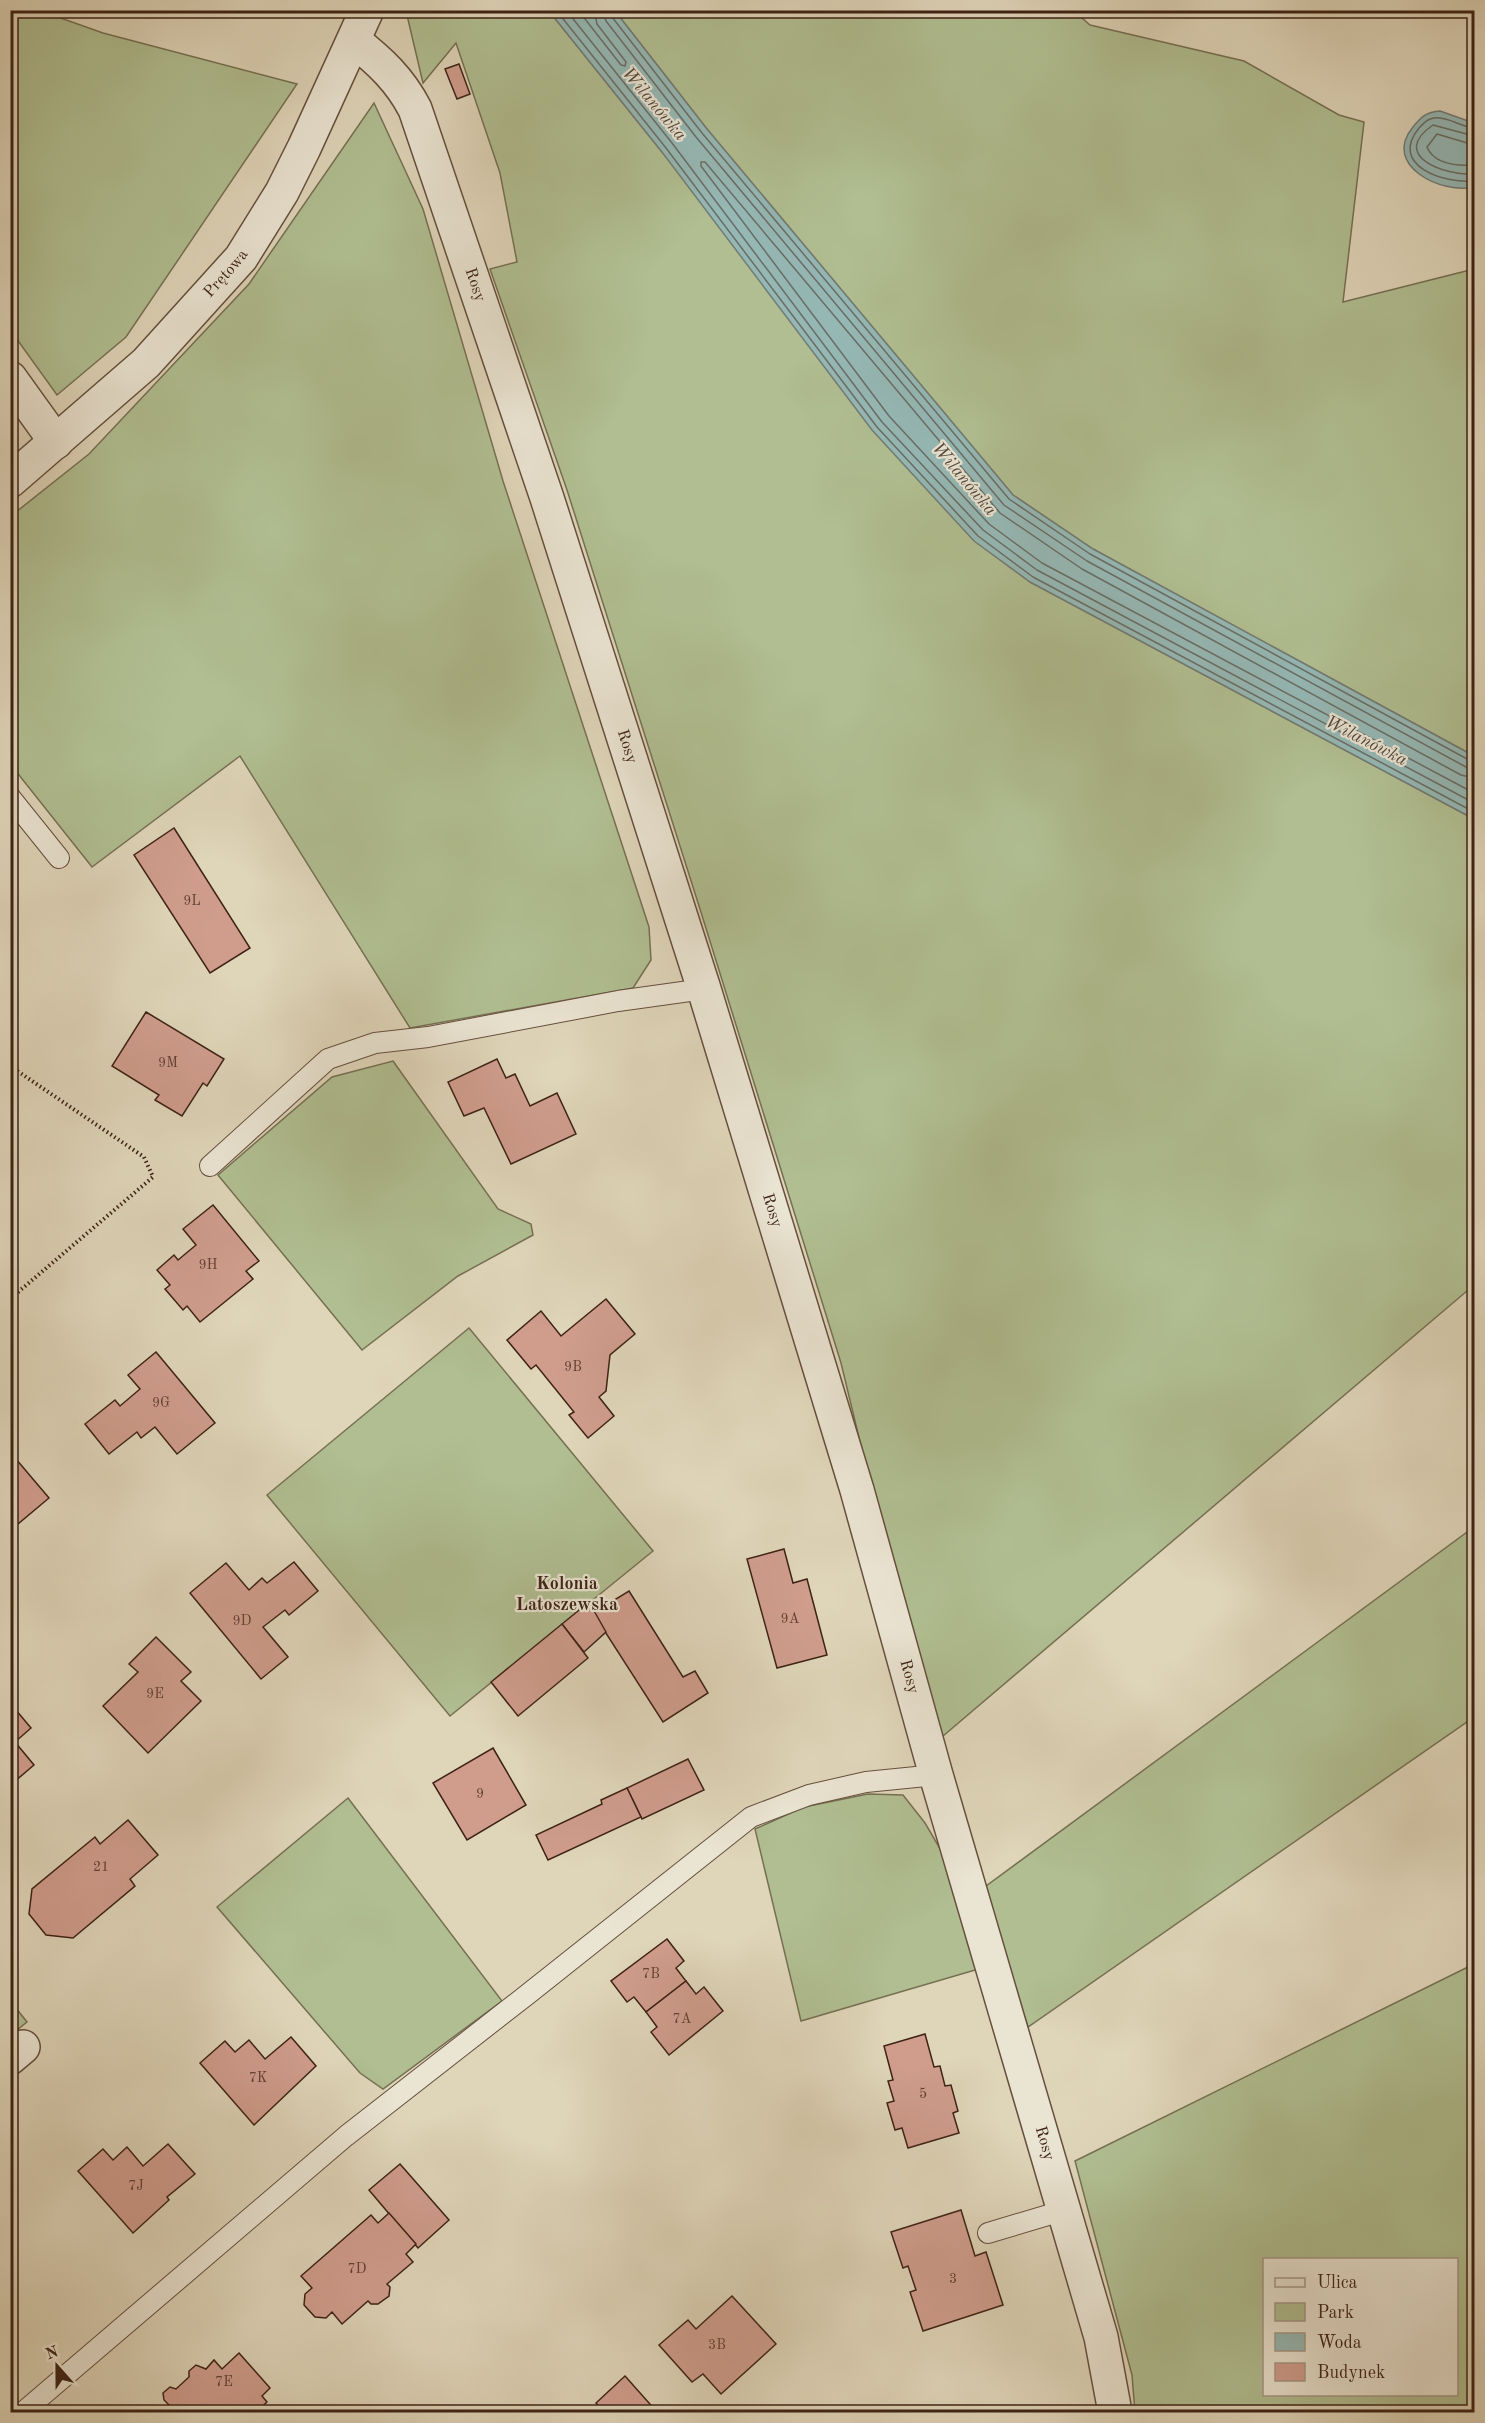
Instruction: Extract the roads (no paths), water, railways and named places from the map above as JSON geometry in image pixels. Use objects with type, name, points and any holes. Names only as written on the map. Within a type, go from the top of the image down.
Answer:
[{"type":"street","name":"Prętowa","points":[[10,481],[146,363],[242,258],[282,192],[367,10]]},
{"type":"street","name":"Rosy","points":[[354,41],[394,76],[415,109],[551,509],[704,989],[857,1490],[936,1775],[1101,2337],[1115,2412]]},
{"type":"street","points":[[10,378],[56,442]]},
{"type":"lane","points":[[10,797],[59,858]]},
{"type":"lane","points":[[210,1166],[328,1059],[375,1043],[428,1037],[618,1001],[704,989]]},
{"type":"lane","points":[[23,2412],[346,2136],[751,1817],[809,1795],[866,1782],[936,1775]]},
{"type":"lane","points":[[988,2233],[1065,2210]]},
{"type":"water","name":"Wilanówka","points":[[549,11],[615,11],[707,129],[1013,495],[1093,549],[1474,756],[1474,819],[1030,582],[974,541],[872,430],[662,152]]},
{"type":"water","points":[[1440,111],[1474,123],[1474,187],[1461,188],[1432,182],[1410,165],[1405,154],[1405,141],[1416,123],[1427,114]]},
{"type":"district","name":"Kolonia Latoszewska","points":[[567,1594]]}]
